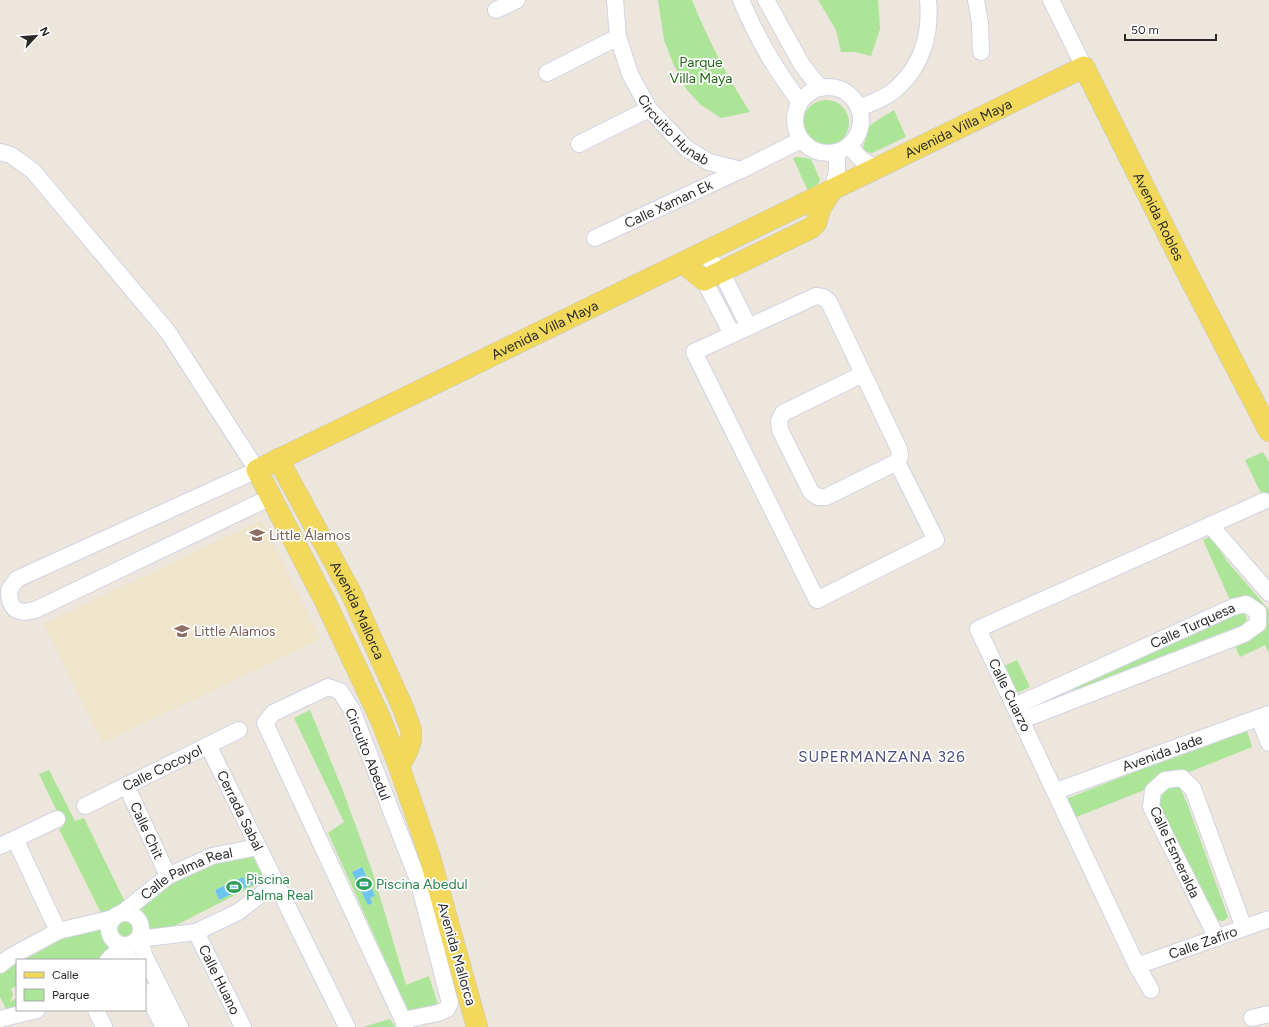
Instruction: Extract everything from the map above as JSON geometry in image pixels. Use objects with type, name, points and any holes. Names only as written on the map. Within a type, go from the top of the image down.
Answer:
[{"type":"main road","name":"Avenida Villa Maya","points":[[257,470],[1084,67]]},
{"type":"main road","name":"Avenida Robles","points":[[1084,67],[1184,268],[1269,431]]},
{"type":"main road","points":[[683,263],[712,275],[811,228],[816,223],[820,209],[832,190]]},
{"type":"main road","name":"Avenida Mallorca","points":[[278,460],[351,593],[403,708],[411,730],[411,740],[408,750],[399,766]]},
{"type":"main road","name":"Avenida Mallorca","points":[[257,470],[325,601],[380,718],[399,766],[429,854],[472,1026]]},
{"type":"street","points":[[496,10],[517,0]]},
{"type":"street","name":"Circuito Hunab","points":[[615,0],[618,37],[630,74],[649,109],[687,149],[709,162],[741,170]]},
{"type":"street","points":[[741,0],[747,16],[781,77],[800,102]]},
{"type":"street","points":[[766,0],[802,65],[820,88]]},
{"type":"street","points":[[859,108],[890,94],[906,80],[918,62],[925,44],[928,30],[928,0]]},
{"type":"street","points":[[976,0],[980,23],[981,52]]},
{"type":"street","name":"Avenida Robles","points":[[1051,0],[1084,67]]},
{"type":"street","points":[[547,73],[618,37]]},
{"type":"street","points":[[829,87],[839,89],[847,93],[859,108],[861,118],[860,128],[856,138],[843,149],[827,154],[817,152],[808,147],[801,140],[796,131],[794,121],[800,102],[812,91],[820,88],[829,87]]},
{"type":"street","points":[[579,144],[649,109]]},
{"type":"street","points":[[741,170],[801,140]]},
{"type":"street","points":[[843,149],[876,168]]},
{"type":"street","points":[[832,190],[843,149]]},
{"type":"street","points":[[0,152],[11,155],[33,171],[168,332],[257,470],[17,579],[8,590],[9,601],[15,610],[24,613],[35,610],[271,497]]},
{"type":"street","name":"Calle Xaman Ek","points":[[595,238],[741,170]]},
{"type":"street","points":[[703,253],[732,334]]},
{"type":"street","points":[[712,275],[749,327]]},
{"type":"street","points":[[864,374],[783,413],[779,421],[780,430],[811,492],[818,497],[826,498],[897,462],[900,456],[899,449],[864,374],[829,302],[823,297],[816,296],[694,352],[817,600],[936,540],[897,462]]},
{"type":"street","name":"Calle Cuarzo","points":[[1151,990],[1137,966],[1056,791],[978,629],[1264,501]]},
{"type":"street","points":[[1210,526],[1269,593]]},
{"type":"street","name":"Calle Turquesa","points":[[1246,604],[1258,612],[1258,624],[1244,634],[1019,713],[1233,607],[1246,604]]},
{"type":"street","name":"Circuito Abedul","points":[[328,687],[340,691],[352,710],[418,880],[450,1003],[447,1009],[404,1024],[265,723],[273,713],[328,687]]},
{"type":"street","points":[[1264,716],[1269,743]]},
{"type":"street","name":"Avenida Jade","points":[[1056,791],[1264,716]]},
{"type":"street","name":"Calle Cocoyol","points":[[85,806],[239,730]]},
{"type":"street","name":"Cerrada Sabal","points":[[208,745],[347,1027]]},
{"type":"street","name":"Calle Esmeralda","points":[[1217,938],[1151,807],[1153,791],[1165,780],[1182,778],[1193,789],[1244,928]]},
{"type":"street","name":"Calle Chit","points":[[126,785],[168,876]]},
{"type":"street","points":[[0,846],[57,819]]},
{"type":"street","points":[[15,839],[58,931]]},
{"type":"street","name":"Calle Palma Real","points":[[0,965],[10,957],[58,931],[118,915],[168,876],[212,856],[258,846]]},
{"type":"street","points":[[111,959],[126,953],[132,944],[139,939],[196,932],[238,912],[276,883]]},
{"type":"street","points":[[126,953],[114,941],[109,932],[111,922],[118,915],[133,915],[140,923],[141,934],[139,939],[145,957],[180,1027]]},
{"type":"street","name":"Calle Zafiro","points":[[1137,966],[1269,919]]},
{"type":"street","name":"Calle Huano","points":[[196,932],[243,1027]]},
{"type":"street","points":[[146,993],[164,1027]]},
{"type":"street","points":[[0,1020],[33,1011]]},
{"type":"street","points":[[96,1011],[104,1027]]},
{"type":"street","points":[[1252,1018],[1269,1014]]},
{"type":"shaded area","name":"Little Alamos","points":[[262,520],[320,639],[103,743],[44,624]]},
{"type":"green space","name":"Parque Villa Maya","points":[[658,0],[692,0],[718,58],[750,112],[721,118],[701,105],[686,89],[673,63],[664,40]]},
{"type":"green space","points":[[818,0],[878,0],[880,29],[871,56],[855,52],[841,52],[836,30]]},
{"type":"green space","points":[[821,100],[831,100],[839,104],[845,110],[849,118],[849,128],[845,136],[839,142],[831,146],[821,146],[813,142],[807,136],[803,128],[803,118],[807,110],[813,104]]},
{"type":"green space","points":[[894,110],[906,137],[872,153],[862,151],[870,125]]},
{"type":"green space","points":[[798,157],[811,159],[820,180],[816,187],[808,191],[793,158]]},
{"type":"green space","points":[[1263,452],[1269,462],[1269,510],[1245,460]]},
{"type":"green space","points":[[1211,536],[1226,560],[1269,610],[1269,654],[1265,645],[1240,657],[1233,641],[1260,613],[1230,600],[1203,540]]},
{"type":"green space","points":[[1236,613],[1245,614],[1247,620],[1242,625],[1077,689],[1070,690]]},
{"type":"green space","points":[[1017,660],[1030,687],[1015,694],[1002,667]]},
{"type":"green space","points":[[310,710],[343,791],[373,873],[406,985],[429,976],[439,1008],[409,1013],[328,833],[344,822],[294,718]],"holes":[[[361,867],[375,896],[370,898],[352,872]]]},
{"type":"green space","points":[[1246,728],[1252,747],[1074,818],[1066,799]]},
{"type":"green space","points":[[49,770],[75,821],[84,818],[126,904],[245,840],[265,880],[110,959],[26,959],[103,917],[59,829],[64,826],[39,774]],"holes":[[[243,877],[246,882],[219,900],[215,890]]]},
{"type":"green space","points":[[1170,786],[1180,788],[1187,803],[1228,917],[1224,921],[1213,920],[1158,811],[1160,792]]},
{"type":"green space","points":[[16,965],[16,986],[11,989],[13,995],[10,1002],[16,999],[16,1006],[7,1011],[0,997],[0,973]]},
{"type":"green space","points":[[390,1019],[395,1027],[363,1027]]},
{"type":"water","name":"Piscina Abedul","points":[[362,867],[375,896],[370,898],[372,903],[368,905],[352,872]]},
{"type":"water","name":"Piscina Palma Real","points":[[243,877],[246,882],[251,880],[253,884],[219,900],[215,890]]},
{"type":"place","name":"Little Álamos","points":[[257,535]]},
{"type":"place","name":"Little Alamos","points":[[182,631]]},
{"type":"place","name":"Piscina Abedul","points":[[364,884]]},
{"type":"place","name":"Piscina Palma Real","points":[[234,887]]},
{"type":"district","name":"SUPERMANZANA 326","points":[[882,757]]}]
